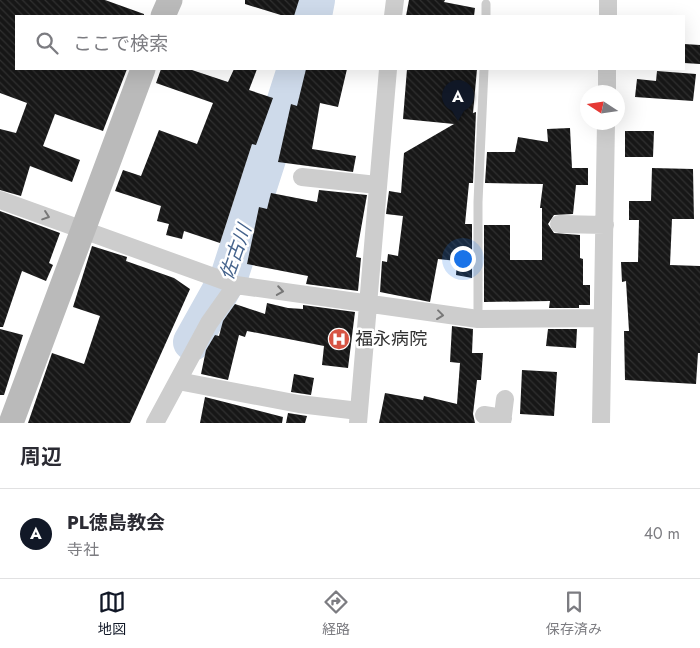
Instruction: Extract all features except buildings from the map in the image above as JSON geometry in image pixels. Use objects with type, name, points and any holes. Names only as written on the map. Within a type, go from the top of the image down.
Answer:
[{"type":"street","points":[[164,15],[170,0]]},
{"type":"street","points":[[393,15],[395,0]]},
{"type":"street","points":[[608,0],[608,15]]},
{"type":"street","points":[[11,423],[143,70]]},
{"type":"street","points":[[178,381],[359,417],[388,70]]},
{"type":"street","points":[[607,70],[607,85]]},
{"type":"street","points":[[601,423],[606,130]]},
{"type":"street","points":[[302,177],[377,185]]},
{"type":"street","points":[[0,200],[229,282],[368,305],[478,319],[602,318]]},
{"type":"street","points":[[559,224],[605,225]]},
{"type":"street","points":[[155,423],[229,282]]},
{"type":"street","points":[[484,415],[502,420],[505,399]]},
{"type":"lane","points":[[486,4],[486,15]]},
{"type":"lane","points":[[478,319],[478,202],[484,70]]},
{"type":"waterway","name":"佐古川","points":[[313,15],[316,0]]},
{"type":"waterway","name":"佐古川","points":[[192,342],[230,274],[296,70]]},
{"type":"place","name":"PL徳島教会","points":[[458,121]]},
{"type":"place","name":"福永病院","points":[[339,339]]}]
